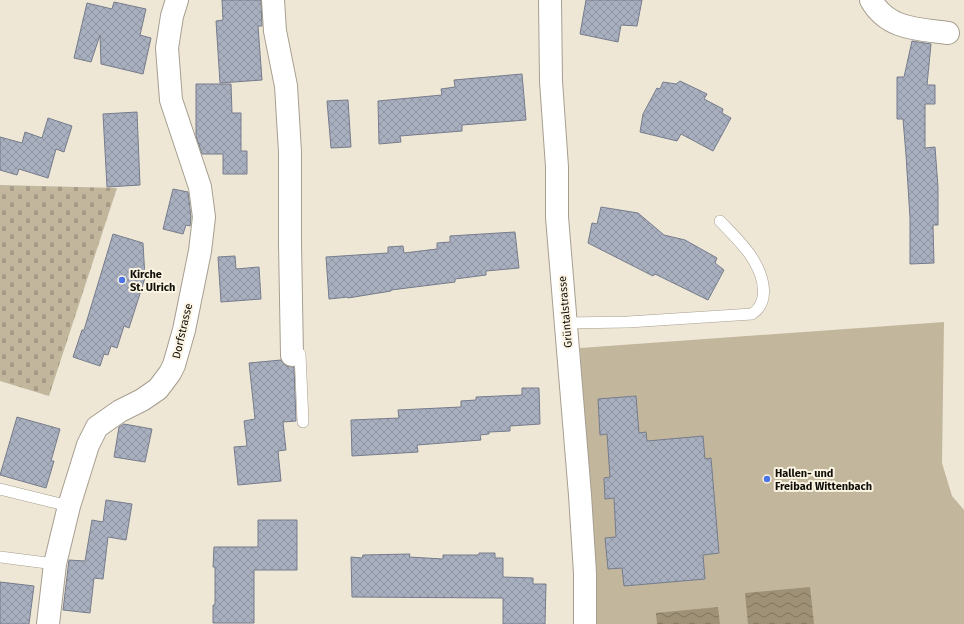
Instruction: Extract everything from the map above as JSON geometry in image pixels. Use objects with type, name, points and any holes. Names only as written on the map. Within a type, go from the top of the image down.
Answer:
[{"type":"street","name":"Dorfstrasse","points":[[48,624],[55,564],[69,506],[88,445],[97,427],[120,411],[142,400],[158,389],[174,365],[184,330],[200,251],[204,217],[200,187],[171,100],[167,48],[172,16],[177,0]]},
{"type":"street","points":[[273,0],[275,31],[286,86],[289,144],[292,355]]},
{"type":"street","name":"Grüntalstrasse","points":[[550,0],[551,81],[557,167],[557,216],[581,503],[585,573],[585,624]]},
{"type":"street","points":[[871,0],[890,20],[903,27],[948,33]]},
{"type":"lane","points":[[566,323],[635,321],[752,314],[757,311],[761,305],[764,294],[761,279],[754,261],[720,221]]},
{"type":"lane","points":[[292,355],[300,354],[303,422]]},
{"type":"lane","points":[[0,490],[69,506]]},
{"type":"lane","points":[[0,558],[55,564]]},
{"type":"green space","points":[[0,185],[117,188],[49,396],[0,381]]},
{"type":"green space","name":"Hallen- und Freibad Wittenbach","points":[[944,322],[942,463],[952,496],[964,510],[964,624],[594,624],[580,348]]},
{"type":"water","points":[[810,587],[814,624],[748,624],[745,593]]},
{"type":"water","points":[[718,607],[720,624],[657,624],[656,613]]},
{"type":"building","points":[[222,0],[261,0],[262,26],[258,26],[262,80],[220,83],[216,21],[223,20]]},
{"type":"building","points":[[586,0],[642,0],[637,26],[621,25],[618,42],[580,34]]},
{"type":"building","points":[[114,2],[146,9],[140,35],[151,38],[143,74],[101,64],[100,35],[91,62],[74,58],[87,3],[112,9]]},
{"type":"building","points":[[912,41],[931,44],[927,85],[935,85],[935,104],[925,104],[925,148],[935,147],[938,187],[938,225],[933,225],[934,263],[910,264],[910,218],[906,155],[903,119],[897,119],[897,77],[904,77]]},
{"type":"building","points":[[522,74],[526,120],[462,125],[462,131],[400,136],[401,142],[379,144],[378,101],[442,95],[441,89],[455,87],[454,80]]},
{"type":"building","points":[[680,81],[707,94],[704,99],[723,109],[722,113],[731,118],[713,151],[681,134],[677,141],[640,132],[643,114],[657,88],[660,89],[663,82],[676,84]]},
{"type":"building","points":[[196,84],[231,84],[232,113],[241,113],[241,151],[247,151],[247,174],[223,174],[223,154],[202,154],[196,136]]},
{"type":"building","points":[[348,100],[351,147],[331,148],[327,101]]},
{"type":"building","points":[[137,112],[140,185],[107,187],[103,114]]},
{"type":"building","points":[[48,118],[72,126],[64,152],[56,149],[48,178],[19,169],[17,175],[0,170],[0,137],[22,143],[25,132],[42,138]]},
{"type":"building","points":[[173,189],[188,192],[191,217],[190,226],[186,225],[183,234],[163,229]]},
{"type":"building","points":[[601,207],[638,213],[664,235],[685,240],[717,258],[715,263],[724,270],[708,300],[655,274],[653,276],[588,243],[592,223],[597,224]]},
{"type":"building","points":[[515,232],[519,268],[486,271],[486,275],[455,279],[455,282],[391,290],[348,298],[329,299],[326,257],[388,253],[388,247],[403,246],[404,253],[437,249],[437,243],[450,242],[450,236]]},
{"type":"building","name":"Kirche St. Ulrich","points":[[113,234],[143,243],[145,278],[129,328],[124,326],[117,348],[111,346],[108,355],[104,354],[100,366],[73,357],[82,330],[84,330]]},
{"type":"building","points":[[235,256],[236,269],[259,267],[261,299],[221,302],[218,257]]},
{"type":"building","points":[[281,360],[286,366],[294,367],[296,421],[283,422],[286,450],[278,451],[281,481],[238,485],[234,447],[247,446],[244,421],[255,419],[249,363]]},
{"type":"building","points":[[522,388],[539,388],[540,424],[510,426],[510,431],[489,432],[489,434],[480,435],[481,440],[417,445],[418,452],[352,456],[351,420],[399,418],[398,410],[461,407],[461,401],[476,400],[476,397],[522,395]]},
{"type":"building","points":[[636,396],[639,433],[646,432],[647,441],[703,436],[705,459],[711,458],[719,553],[703,555],[705,579],[624,586],[622,568],[608,569],[605,538],[616,537],[614,498],[605,499],[604,478],[610,477],[607,434],[600,435],[598,399]]},
{"type":"building","points":[[17,417],[60,429],[51,461],[54,461],[46,488],[0,475]]},
{"type":"building","points":[[124,424],[152,429],[145,462],[114,457],[119,427]]},
{"type":"building","points":[[106,500],[132,504],[126,540],[108,537],[103,579],[94,578],[90,613],[63,610],[69,560],[85,561],[92,520],[103,522]]},
{"type":"building","points":[[258,520],[297,520],[297,570],[254,570],[254,623],[213,623],[213,605],[215,605],[215,567],[213,567],[214,547],[258,547]]},
{"type":"building","points":[[479,553],[495,553],[495,558],[503,558],[503,577],[533,578],[533,584],[546,584],[545,624],[503,624],[503,598],[352,597],[351,557],[362,558],[363,555],[410,554],[409,557],[443,559],[443,555],[479,555]]},
{"type":"building","points":[[0,582],[34,586],[29,624],[0,624]]},
{"type":"place","name":"Kirche St. Ulrich","points":[[122,280]]},
{"type":"place","name":"Hallen- und Freibad Wittenbach","points":[[767,479]]}]
